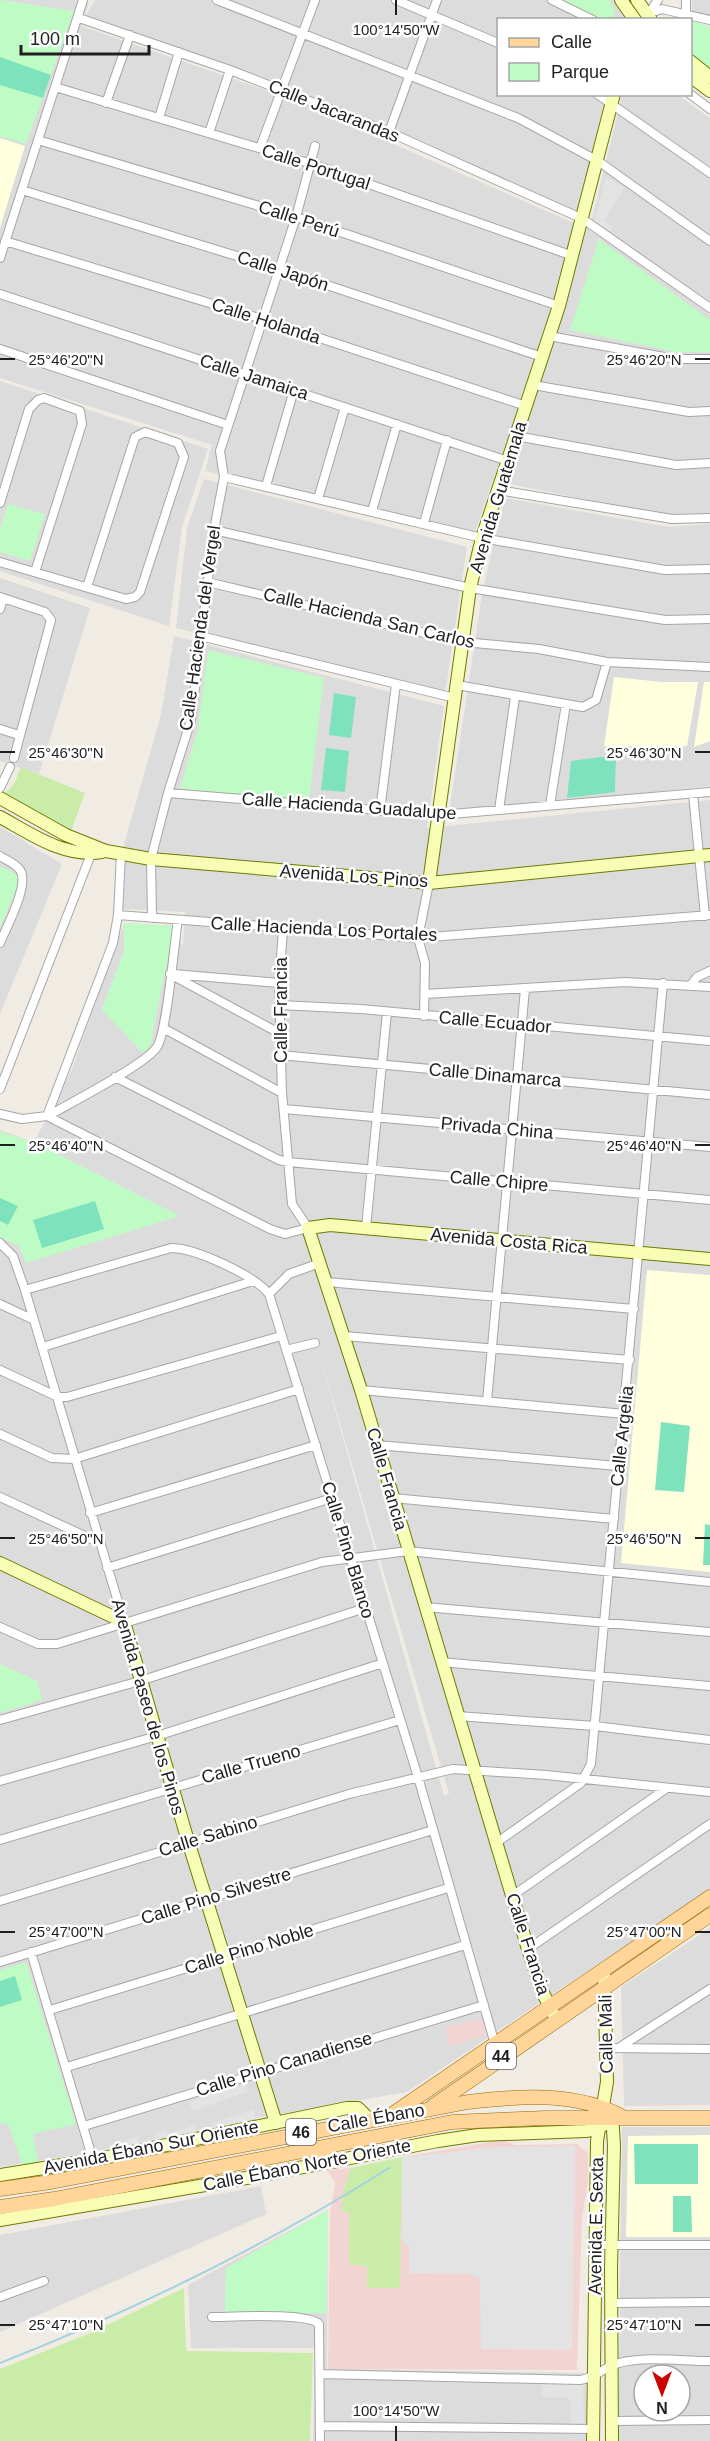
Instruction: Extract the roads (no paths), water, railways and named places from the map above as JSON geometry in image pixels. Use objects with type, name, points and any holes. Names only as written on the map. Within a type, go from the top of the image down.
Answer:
[{"type":"main road","name":"44","points":[[402,2131],[429,2108],[499,2058],[604,1970],[710,1897]]},
{"type":"main road","name":"44","points":[[393,2114],[494,2043],[605,1986],[710,1915]]},
{"type":"main road","name":"Calle Ébano","points":[[0,2189],[51,2182],[178,2150],[468,2102],[528,2098],[563,2099],[608,2114]]},
{"type":"main road","name":"Calle Ébano","points":[[0,2206],[54,2199],[452,2122],[608,2114]]},
{"type":"main road","name":"46","points":[[608,2114],[710,2118]]},
{"type":"main road","points":[[313,2148],[335,2161]]},
{"type":"main road","points":[[257,2160],[261,2175]]},
{"type":"street","points":[[0,258],[79,18],[83,0],[78,0]]},
{"type":"street","points":[[217,0],[518,118],[598,161],[710,241]]},
{"type":"street","points":[[260,148],[284,90],[315,0]]},
{"type":"street","points":[[396,0],[497,43]]},
{"type":"street","points":[[389,132],[437,0]]},
{"type":"street","points":[[552,0],[589,18]]},
{"type":"street","points":[[621,0],[644,18]]},
{"type":"street","points":[[637,0],[644,18]]},
{"type":"street","points":[[644,18],[658,0]]},
{"type":"street","points":[[686,0],[686,15]]},
{"type":"street","points":[[644,18],[662,9],[710,20]]},
{"type":"street","name":"Calle Jacarandas","points":[[79,18],[284,90],[389,132],[584,219],[710,308]]},
{"type":"street","points":[[105,103],[130,35]]},
{"type":"street","points":[[159,118],[179,52]]},
{"type":"street","points":[[692,63],[710,77]]},
{"type":"street","points":[[209,133],[230,70]]},
{"type":"street","points":[[692,78],[710,91]]},
{"type":"street","name":"Calle Portugal","points":[[56,87],[312,164],[573,256]]},
{"type":"street","points":[[692,96],[710,109]]},
{"type":"street","points":[[613,99],[710,173]]},
{"type":"street","name":"Avenida Guatemala","points":[[424,1016],[425,963],[418,938],[440,815],[470,588],[482,538],[559,306],[584,219],[613,99]]},
{"type":"street","name":"Calle Perú","points":[[38,140],[296,217],[559,306]]},
{"type":"street","name":"Calle Hacienda del Vergel","points":[[152,918],[151,859],[168,793],[191,720],[213,530],[224,477],[220,451],[296,217],[315,146]]},
{"type":"street","name":"Calle Japón","points":[[22,190],[279,269],[542,357]]},
{"type":"street","name":"Calle Holanda","points":[[5,241],[262,319],[526,406]]},
{"type":"street","name":"Calle Jamaica","points":[[0,294],[508,461]]},
{"type":"street","points":[[549,336],[675,359],[710,359]]},
{"type":"street","points":[[0,349],[228,425]]},
{"type":"street","points":[[533,385],[689,412],[710,411]]},
{"type":"street","points":[[266,486],[294,390]]},
{"type":"street","points":[[0,503],[29,409],[34,403],[44,398],[80,411],[82,418],[35,572]]},
{"type":"street","points":[[318,499],[345,407]]},
{"type":"street","points":[[372,511],[397,424]]},
{"type":"street","points":[[0,562],[126,599],[135,597],[140,592],[184,457],[178,443],[145,432],[135,437],[87,587]]},
{"type":"street","points":[[516,436],[676,465],[710,463]]},
{"type":"street","points":[[424,523],[447,440]]},
{"type":"street","points":[[224,477],[482,538],[666,570],[710,569]]},
{"type":"street","points":[[498,490],[672,519],[710,518]]},
{"type":"street","points":[[213,530],[470,588],[665,620],[710,619]]},
{"type":"street","name":"Calle Hacienda San Carlos","points":[[207,582],[463,642],[538,649],[608,662],[710,667]]},
{"type":"street","points":[[0,609],[1,598],[45,612],[51,620],[12,763],[0,788]]},
{"type":"street","points":[[200,636],[396,684],[583,706],[596,700],[608,662]]},
{"type":"street","points":[[380,811],[396,684]]},
{"type":"street","points":[[500,810],[515,697]]},
{"type":"street","points":[[550,806],[566,704]]},
{"type":"street","points":[[0,729],[19,735]]},
{"type":"street","name":"Calle Hacienda Guadalupe","points":[[168,793],[440,815],[710,792]]},
{"type":"street","points":[[693,794],[705,855],[707,916]]},
{"type":"street","points":[[0,798],[92,850]]},
{"type":"street","points":[[0,817],[55,846],[92,850]]},
{"type":"street","points":[[0,1089],[92,850]]},
{"type":"street","name":"Avenida Los Pinos","points":[[92,850],[151,859],[429,883],[705,855]]},
{"type":"street","points":[[47,1116],[113,943],[118,915],[121,854]]},
{"type":"street","points":[[0,856],[17,867],[23,878],[21,892],[0,944]]},
{"type":"street","name":"Calle Hacienda Los Portales","points":[[118,915],[283,930],[418,938],[707,916]]},
{"type":"street","points":[[0,1114],[22,1119],[47,1116],[115,1077],[156,1048],[163,1028],[178,920]]},
{"type":"street","name":"Calle Francia","points":[[283,930],[279,983],[279,1033],[292,1204],[308,1228],[327,1282],[528,1949],[552,2013]]},
{"type":"street","points":[[691,985],[697,977],[710,971]]},
{"type":"street","points":[[170,974],[279,983]]},
{"type":"street","points":[[170,974],[279,1033]]},
{"type":"street","points":[[425,994],[587,983],[663,983],[710,987]]},
{"type":"street","name":"Calle Argelia","points":[[585,1779],[591,1764],[600,1675],[663,983]]},
{"type":"street","points":[[487,1401],[525,989]]},
{"type":"street","name":"Calle Ecuador","points":[[279,1005],[387,1012],[710,1041]]},
{"type":"street","points":[[366,1228],[387,1012]]},
{"type":"street","points":[[163,1028],[282,1093]]},
{"type":"street","name":"Calle Dinamarca","points":[[280,1055],[710,1095]]},
{"type":"street","name":"Calle Chipre","points":[[115,1077],[279,1160],[288,1162],[710,1200]]},
{"type":"street","name":"Privada China","points":[[284,1109],[710,1147]]},
{"type":"street","points":[[47,1116],[270,1229],[285,1234],[308,1228]]},
{"type":"street","name":"Avenida Costa Rica","points":[[308,1228],[330,1225],[710,1259]]},
{"type":"street","name":"Avenida Paseo de los Pinos","points":[[0,1243],[13,1256],[43,1347],[171,1788],[276,2123]]},
{"type":"street","points":[[25,1290],[171,1248],[182,1248],[202,1255],[254,1281],[269,1294],[289,1274],[320,1263]]},
{"type":"street","points":[[43,1347],[254,1281]]},
{"type":"street","points":[[327,1282],[634,1309]]},
{"type":"street","name":"Calle Pino Blanco","points":[[269,1294],[418,1777],[448,1888],[499,2058]]},
{"type":"street","points":[[0,1304],[34,1320]]},
{"type":"street","points":[[0,1370],[58,1397],[96,1391],[281,1336]]},
{"type":"street","points":[[344,1336],[630,1360]]},
{"type":"street","points":[[286,1350],[315,1342]]},
{"type":"street","points":[[0,1434],[52,1458],[74,1459],[299,1389]]},
{"type":"street","points":[[361,1390],[625,1414]]},
{"type":"street","points":[[90,1513],[316,1445]]},
{"type":"street","points":[[377,1445],[618,1466]]},
{"type":"street","points":[[0,1497],[100,1543]]},
{"type":"street","points":[[393,1497],[614,1519]]},
{"type":"street","points":[[107,1568],[332,1498]]},
{"type":"street","points":[[0,1628],[32,1642],[50,1645],[322,1562],[408,1551],[710,1582]]},
{"type":"street","points":[[0,1563],[124,1622]]},
{"type":"street","points":[[425,1607],[710,1632]]},
{"type":"street","points":[[0,1720],[140,1681],[365,1608]]},
{"type":"street","points":[[441,1662],[710,1686]]},
{"type":"street","points":[[0,1781],[156,1736],[383,1664]]},
{"type":"street","points":[[458,1716],[594,1726],[710,1740]]},
{"type":"street","name":"Calle Trueno","points":[[0,1840],[400,1720]]},
{"type":"street","name":"Calle Sabino","points":[[0,1901],[188,1841],[349,1794],[453,1769],[473,1768],[710,1791]]},
{"type":"street","points":[[496,1843],[585,1779]]},
{"type":"street","points":[[512,1896],[667,1788]]},
{"type":"street","points":[[528,1949],[710,1824]]},
{"type":"street","name":"Calle Pino Silvestre","points":[[0,1962],[433,1830]]},
{"type":"street","name":"Calle Pino Noble","points":[[50,2010],[448,1888]]},
{"type":"street","points":[[68,2067],[465,1945]]},
{"type":"street","points":[[31,1952],[68,2067],[93,2160]]},
{"type":"street","name":"Calle Mali","points":[[604,1970],[608,2114]]},
{"type":"street","points":[[620,2048],[710,1989]]},
{"type":"street","name":"Calle Pino Canadiense","points":[[84,2126],[484,2005]]},
{"type":"street","points":[[606,2048],[710,2049]]},
{"type":"street","name":"Avenida Ébano Sur Oriente","points":[[0,2175],[93,2160],[178,2150],[276,2123],[354,2108],[362,2110],[369,2119]]},
{"type":"street","name":"Calle Ébano Norte Oriente","points":[[0,2220],[608,2114]]},
{"type":"street","name":"Avenida E. Sexta","points":[[593,2435],[595,2245],[608,2114]]},
{"type":"street","name":"Avenida E. Sexta","points":[[608,2114],[612,2245],[612,2441]]},
{"type":"street","points":[[595,2245],[710,2246]]},
{"type":"street","points":[[0,2297],[44,2280]]},
{"type":"street","points":[[612,2303],[710,2302]]},
{"type":"street","points":[[212,2317],[310,2319],[319,2324],[321,2337],[320,2441]]},
{"type":"street","points":[[321,2374],[580,2380],[594,2377],[613,2365],[628,2361],[710,2361]]},
{"type":"street","points":[[612,2421],[710,2420]]},
{"type":"street","points":[[320,2426],[593,2435]]},
{"type":"waterway","points":[[0,2363],[101,2321],[248,2250],[389,2168]]}]
